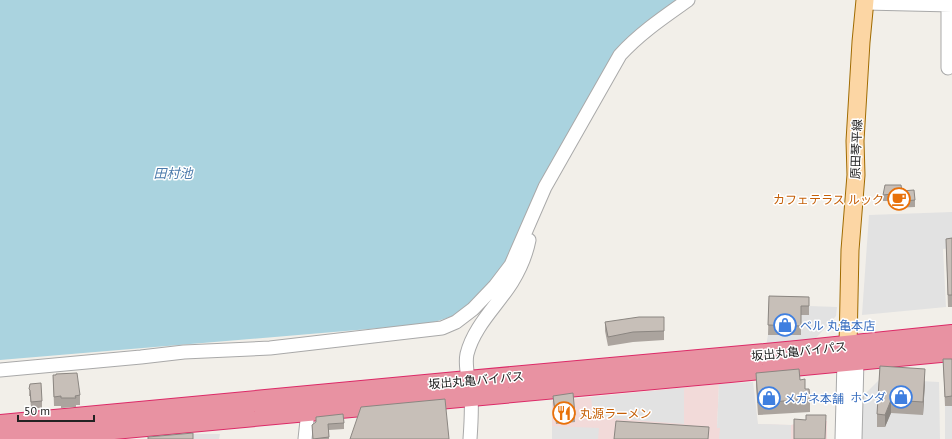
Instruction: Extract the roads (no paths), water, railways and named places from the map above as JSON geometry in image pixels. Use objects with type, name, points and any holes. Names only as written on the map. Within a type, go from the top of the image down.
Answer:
[{"type":"highway","name":"坂出丸亀バイパス","points":[[850,355],[952,335]]},
{"type":"highway","name":"坂出丸亀バイパス","points":[[6,439],[45,432],[470,389],[850,355],[952,351]]},
{"type":"highway","name":"坂出丸亀バイパス","points":[[0,425],[45,432],[142,433],[470,389]]},
{"type":"main road","name":"原田琴平線","points":[[850,355],[850,250],[856,175],[855,141],[860,49],[865,1]]},
{"type":"street","points":[[0,370],[184,352],[270,348],[442,328],[456,322],[473,309],[495,286],[511,265],[545,187],[620,55],[632,42],[653,24],[688,0]]},
{"type":"street","points":[[865,1],[950,3],[949,62]]},
{"type":"street","points":[[470,439],[470,389],[466,363],[470,344],[480,325],[513,281],[526,254],[533,227],[533,216]]},
{"type":"street","points":[[842,439],[850,355]]},
{"type":"street","points":[[850,355],[855,439]]},
{"type":"street","points":[[305,439],[308,411]]},
{"type":"water","name":"田村池","points":[[0,0],[680,0],[644,25],[515,249],[478,301],[453,316],[428,324],[0,360]]},
{"type":"place","name":"カフェテラス ルック","points":[[899,199]]},
{"type":"place","name":"ベル 丸亀本店","points":[[785,325]]},
{"type":"place","name":"ホンダ","points":[[901,397]]},
{"type":"place","name":"メガネ本舗","points":[[769,398]]},
{"type":"place","name":"丸源ラーメン","points":[[564,413]]}]
